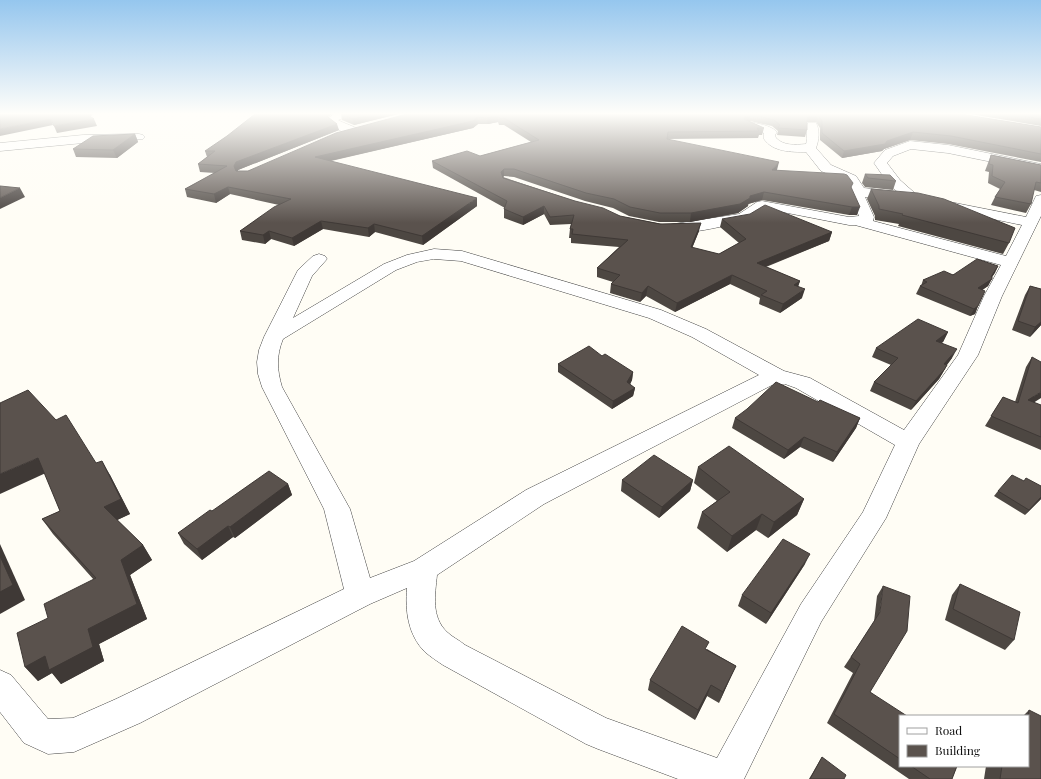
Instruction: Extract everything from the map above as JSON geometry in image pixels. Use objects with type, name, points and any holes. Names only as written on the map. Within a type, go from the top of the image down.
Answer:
[{"type":"street","points":[[811,150],[826,168],[852,179],[859,192],[857,194],[867,217],[866,220],[860,222]]},
{"type":"street","points":[[859,192],[918,199],[895,182],[880,163],[889,153],[896,150]]},
{"type":"street","points":[[955,150],[1041,168]]},
{"type":"street","points":[[424,569],[419,607],[423,623],[434,640],[454,655],[598,732],[725,779],[811,613],[873,518],[908,442],[968,354],[993,296],[1031,222],[1041,199]]},
{"type":"street","points":[[936,203],[1031,222]]},
{"type":"street","points":[[659,227],[690,227],[743,218],[762,205],[767,205],[849,222],[860,222],[1010,262]]},
{"type":"street","points":[[274,337],[390,267],[413,258],[434,254],[462,256],[654,314],[699,332],[779,377]]},
{"type":"street","points":[[319,258],[304,274],[274,337],[269,350],[267,362],[270,380],[337,509],[360,595]]},
{"type":"street","points":[[0,686],[36,731],[48,737],[74,735],[128,711],[360,595],[424,569],[535,497],[767,379],[779,377],[788,378],[803,383],[908,442]]},
{"type":"building","points":[[267,150],[236,162],[234,166],[236,171],[248,171],[296,150],[344,150],[315,157],[477,198],[422,236],[374,224],[368,228],[321,221],[292,238],[269,231],[263,235],[240,231],[274,207],[291,199],[228,187],[214,194],[185,189],[227,166],[198,164],[215,151],[205,151]]},
{"type":"building","points":[[501,150],[722,150],[779,162],[772,170],[847,175],[853,183],[851,187],[860,207],[852,207],[764,192],[750,196],[750,198],[740,204],[691,213],[660,213],[630,207],[614,199],[586,193],[514,169],[504,169],[501,172],[503,178],[575,201],[603,208],[620,216],[660,224],[701,223],[691,247],[719,254],[746,239],[722,219],[750,214],[765,205],[832,232],[757,263],[800,281],[794,285],[805,289],[783,304],[761,295],[767,291],[732,275],[677,303],[648,286],[642,293],[611,284],[620,275],[597,268],[628,240],[572,234],[573,229],[570,229],[574,215],[550,217],[544,206],[523,217],[504,209],[507,201],[432,161],[467,151],[480,156]]},
{"type":"building","points":[[1023,150],[1041,150],[1041,154]]},
{"type":"building","points":[[991,155],[1041,165],[1041,183],[1036,182],[1031,204],[995,197],[1005,182],[992,176],[993,165],[989,164]]},
{"type":"building","points":[[865,174],[890,175],[896,181],[868,178]]},
{"type":"building","points":[[0,186],[20,188],[0,198]]},
{"type":"building","points":[[871,189],[918,193],[944,199],[1015,228],[1009,243],[902,215],[903,214],[879,209]]},
{"type":"building","points":[[977,259],[998,266],[991,277],[992,279],[978,288],[985,291],[978,306],[974,309],[920,286],[927,282],[923,280],[944,271],[953,275]]},
{"type":"building","points":[[1030,286],[1041,289],[1041,322],[1035,327],[1018,321]]},
{"type":"building","points":[[918,319],[948,332],[936,341],[957,349],[944,364],[947,365],[944,370],[916,401],[874,382],[898,358],[876,348]]},
{"type":"building","points":[[589,346],[602,356],[605,354],[633,372],[627,382],[635,388],[613,401],[558,364]]},
{"type":"building","points":[[1032,357],[1041,362],[1041,392],[1028,400],[1041,405],[1041,437],[991,416],[1003,397],[1018,403]]},
{"type":"building","points":[[776,382],[818,402],[820,400],[860,418],[837,452],[804,437],[788,450],[735,418]]},
{"type":"building","points":[[28,390],[56,420],[66,415],[96,463],[102,461],[121,499],[104,507],[143,545],[121,560],[137,604],[88,629],[93,647],[49,670],[45,656],[25,667],[17,633],[48,618],[44,604],[96,578],[42,519],[60,511],[38,458],[0,474],[0,403]]},
{"type":"building","points":[[729,446],[804,499],[774,522],[762,514],[732,536],[702,512],[730,492],[698,467]]},
{"type":"building","points":[[654,455],[693,480],[662,507],[622,480]]},
{"type":"building","points":[[269,471],[288,484],[230,527],[228,526],[197,549],[178,533],[210,510],[212,511]]},
{"type":"building","points":[[1012,475],[1024,481],[1026,478],[1041,486],[1041,497],[1029,510],[998,491]]},
{"type":"building","points":[[783,539],[810,554],[771,613],[742,595]]},
{"type":"building","points":[[0,556],[13,585],[0,592]]},
{"type":"building","points":[[960,584],[1020,612],[1014,640],[953,609]]},
{"type":"building","points":[[883,586],[910,596],[907,631],[870,692],[905,715],[899,715],[899,758],[834,714],[860,664],[851,657],[880,612]]},
{"type":"building","points":[[682,626],[709,642],[705,649],[736,666],[723,692],[711,685],[698,710],[650,680]]},
{"type":"building","points":[[1029,710],[1041,716],[1041,779],[1000,779],[1002,767],[1029,767]]},
{"type":"building","points":[[822,757],[846,775],[844,779],[810,779]]},
{"type":"building","points":[[912,767],[957,767],[952,779],[930,779]]}]
